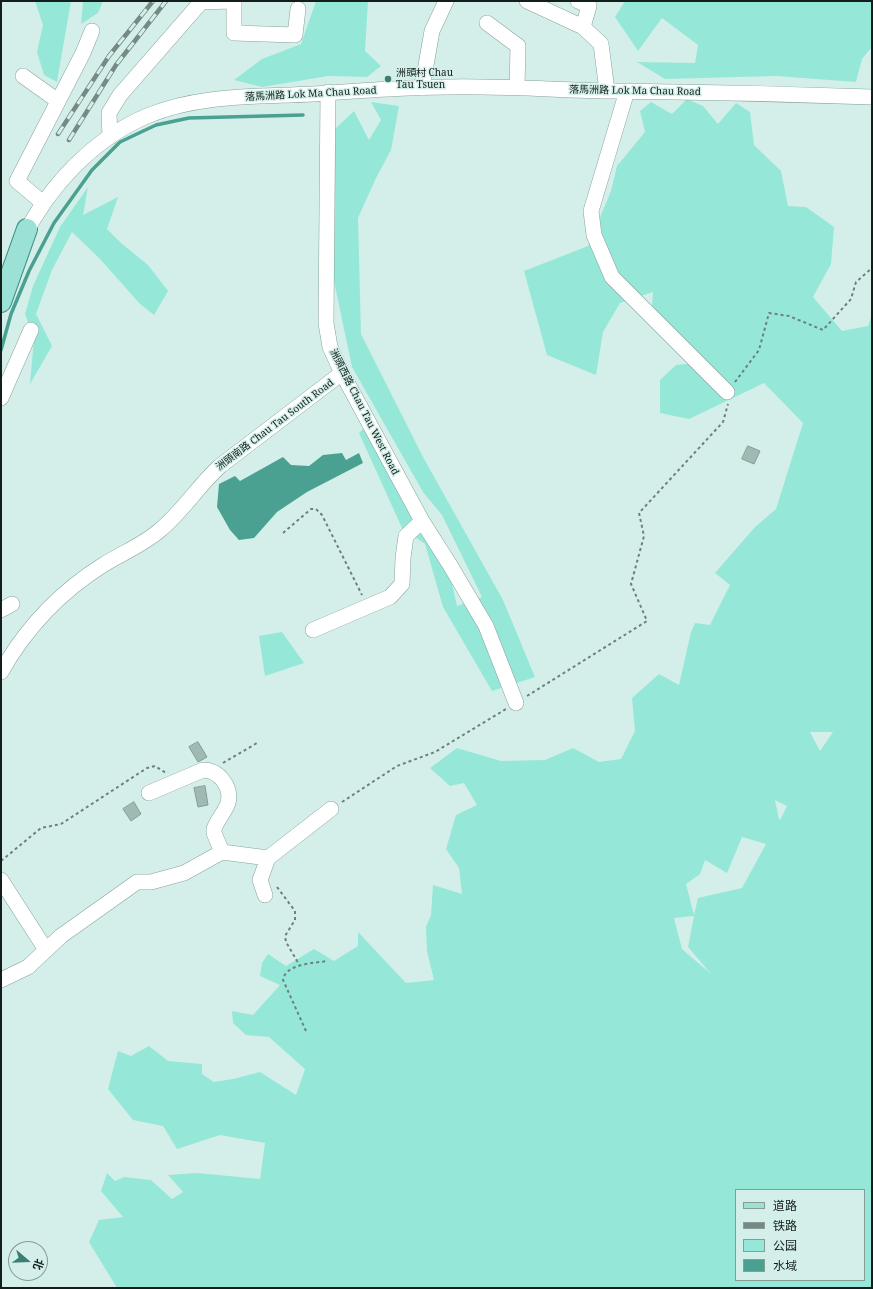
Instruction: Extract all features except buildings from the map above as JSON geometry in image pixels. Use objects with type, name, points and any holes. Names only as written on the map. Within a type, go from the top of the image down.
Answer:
[{"type":"main road","points":[[1,302],[27,229]]},
{"type":"street","points":[[110,137],[109,113],[120,95],[202,1],[232,1],[234,33],[294,35],[298,9]]},
{"type":"street","points":[[422,88],[432,31],[446,1]]},
{"type":"street","points":[[527,1],[583,27],[601,44],[607,91]]},
{"type":"street","points":[[578,1],[589,6],[583,27]]},
{"type":"street","points":[[487,23],[518,46],[517,87]]},
{"type":"street","points":[[43,203],[16,181],[83,53],[92,31]]},
{"type":"street","points":[[23,76],[58,101]]},
{"type":"street","name":"落馬洲路 Lok Ma Chau Road","points":[[1,282],[27,229],[43,203],[68,173],[110,137],[147,116],[185,103],[328,92],[422,88],[517,87],[607,91],[872,97]]},
{"type":"street","points":[[627,91],[591,211],[594,235],[612,277],[727,392]]},
{"type":"street","name":"洲頭西路 Chau Tau West Road","points":[[328,92],[326,323],[330,347],[342,373],[422,521],[486,626],[516,702]]},
{"type":"street","points":[[1,398],[31,330]]},
{"type":"street","name":"洲頭南路 Chau Tau South Road","points":[[1,672],[24,637],[59,598],[90,574],[160,531],[220,466],[342,373]]},
{"type":"street","points":[[313,630],[390,597],[402,584],[406,536],[422,521]]},
{"type":"street","points":[[149,793],[174,781],[203,770],[211,770],[220,775],[227,791],[228,799],[227,805],[214,829],[214,833],[222,852]]},
{"type":"street","points":[[265,895],[260,880],[268,858],[331,809]]},
{"type":"street","points":[[1,980],[28,967],[61,936],[137,882],[151,882],[184,873],[222,852],[268,858]]},
{"type":"street","points":[[1,880],[46,950]]},
{"type":"path","points":[[331,809],[397,766],[435,752],[647,621],[631,584],[644,536],[639,513],[723,422],[729,401],[727,392],[759,350],[769,313],[789,316],[823,330],[851,299],[856,282],[872,268]]},
{"type":"path","points":[[283,533],[310,509],[316,509],[322,515],[368,607]]},
{"type":"path","points":[[211,770],[257,743]]},
{"type":"path","points":[[1,861],[41,828],[61,824],[147,768],[155,766],[163,769],[174,781]]},
{"type":"path","points":[[262,872],[275,884],[295,911],[295,920],[285,936],[286,942],[300,966]]},
{"type":"path","points":[[306,1031],[283,980],[283,975],[287,971],[300,966],[327,960]]},
{"type":"green space","points":[[35,1],[71,1],[57,82],[44,75],[37,52],[43,25]]},
{"type":"green space","points":[[83,1],[103,1],[98,13],[81,24]]},
{"type":"green space","points":[[316,1],[368,1],[365,51],[381,66],[367,77],[328,76],[262,87],[234,80],[262,59],[301,44]]},
{"type":"green space","points":[[625,1],[872,1],[872,47],[862,59],[856,82],[776,76],[665,79],[637,62],[695,63],[698,45],[662,18],[638,51],[615,17]]},
{"type":"green space","points":[[687,99],[703,106],[718,124],[736,103],[750,112],[754,145],[781,171],[788,206],[806,207],[834,227],[831,264],[813,297],[842,331],[868,326],[872,315],[872,1288],[117,1288],[89,1242],[99,1220],[123,1217],[101,1191],[107,1173],[115,1181],[124,1177],[151,1180],[172,1199],[183,1192],[168,1175],[197,1173],[260,1179],[265,1143],[220,1135],[177,1149],[163,1126],[133,1120],[108,1089],[118,1051],[131,1056],[149,1046],[168,1061],[202,1064],[202,1074],[214,1082],[260,1072],[296,1095],[305,1069],[269,1037],[246,1035],[233,1023],[232,1011],[253,1015],[280,985],[260,976],[262,963],[268,954],[286,966],[314,949],[334,961],[358,946],[358,932],[406,983],[434,980],[427,951],[426,927],[431,915],[433,885],[462,894],[459,868],[446,849],[456,815],[477,805],[464,783],[450,786],[430,768],[457,748],[501,761],[545,760],[573,748],[599,762],[621,759],[635,731],[632,698],[659,674],[679,685],[691,632],[695,623],[710,625],[730,585],[715,573],[755,527],[776,509],[803,423],[764,383],[689,419],[660,413],[660,380],[676,365],[705,362],[652,307],[653,292],[620,303],[603,332],[596,375],[547,355],[524,271],[588,246],[611,191],[617,166],[645,132],[640,111],[651,102],[672,114]],"holes":[[[810,732],[833,732],[820,751]],[[775,800],[787,806],[780,820],[779,819]],[[742,837],[766,844],[742,888],[698,898],[694,915],[686,884],[700,874],[705,860],[727,873]],[[694,916],[688,947],[711,974],[682,949],[674,918]]]},
{"type":"green space","points":[[371,102],[399,106],[391,150],[376,178],[358,218],[361,334],[423,457],[503,600],[535,677],[492,691],[443,607],[425,544],[402,528],[359,433],[369,423],[442,538],[457,606],[482,597],[442,515],[423,492],[352,367],[327,248],[335,129],[354,111],[369,140],[381,120]]},
{"type":"green space","points":[[88,187],[83,215],[118,197],[107,229],[121,243],[148,265],[168,291],[154,315],[140,304],[100,259],[72,232],[52,270],[36,314],[52,346],[30,384],[34,338],[25,314],[33,286],[60,227]]},
{"type":"green space","points":[[282,632],[304,663],[265,676],[259,636]]},
{"type":"water","points":[[342,453],[346,460],[359,453],[363,463],[307,492],[277,512],[254,538],[239,540],[230,530],[217,507],[219,484],[235,476],[240,481],[283,457],[291,465],[309,466],[323,455]]},
{"type":"waterway","points":[[1,350],[11,314],[29,271],[54,223],[92,170],[120,142],[156,125],[189,118],[303,115]]},
{"type":"railway","points":[[58,134],[109,56],[153,1]]},
{"type":"railway","points":[[69,140],[116,65],[166,1]]},
{"type":"place","name":"洲頭村 Chau Tau Tsuen","points":[[388,79]]}]
